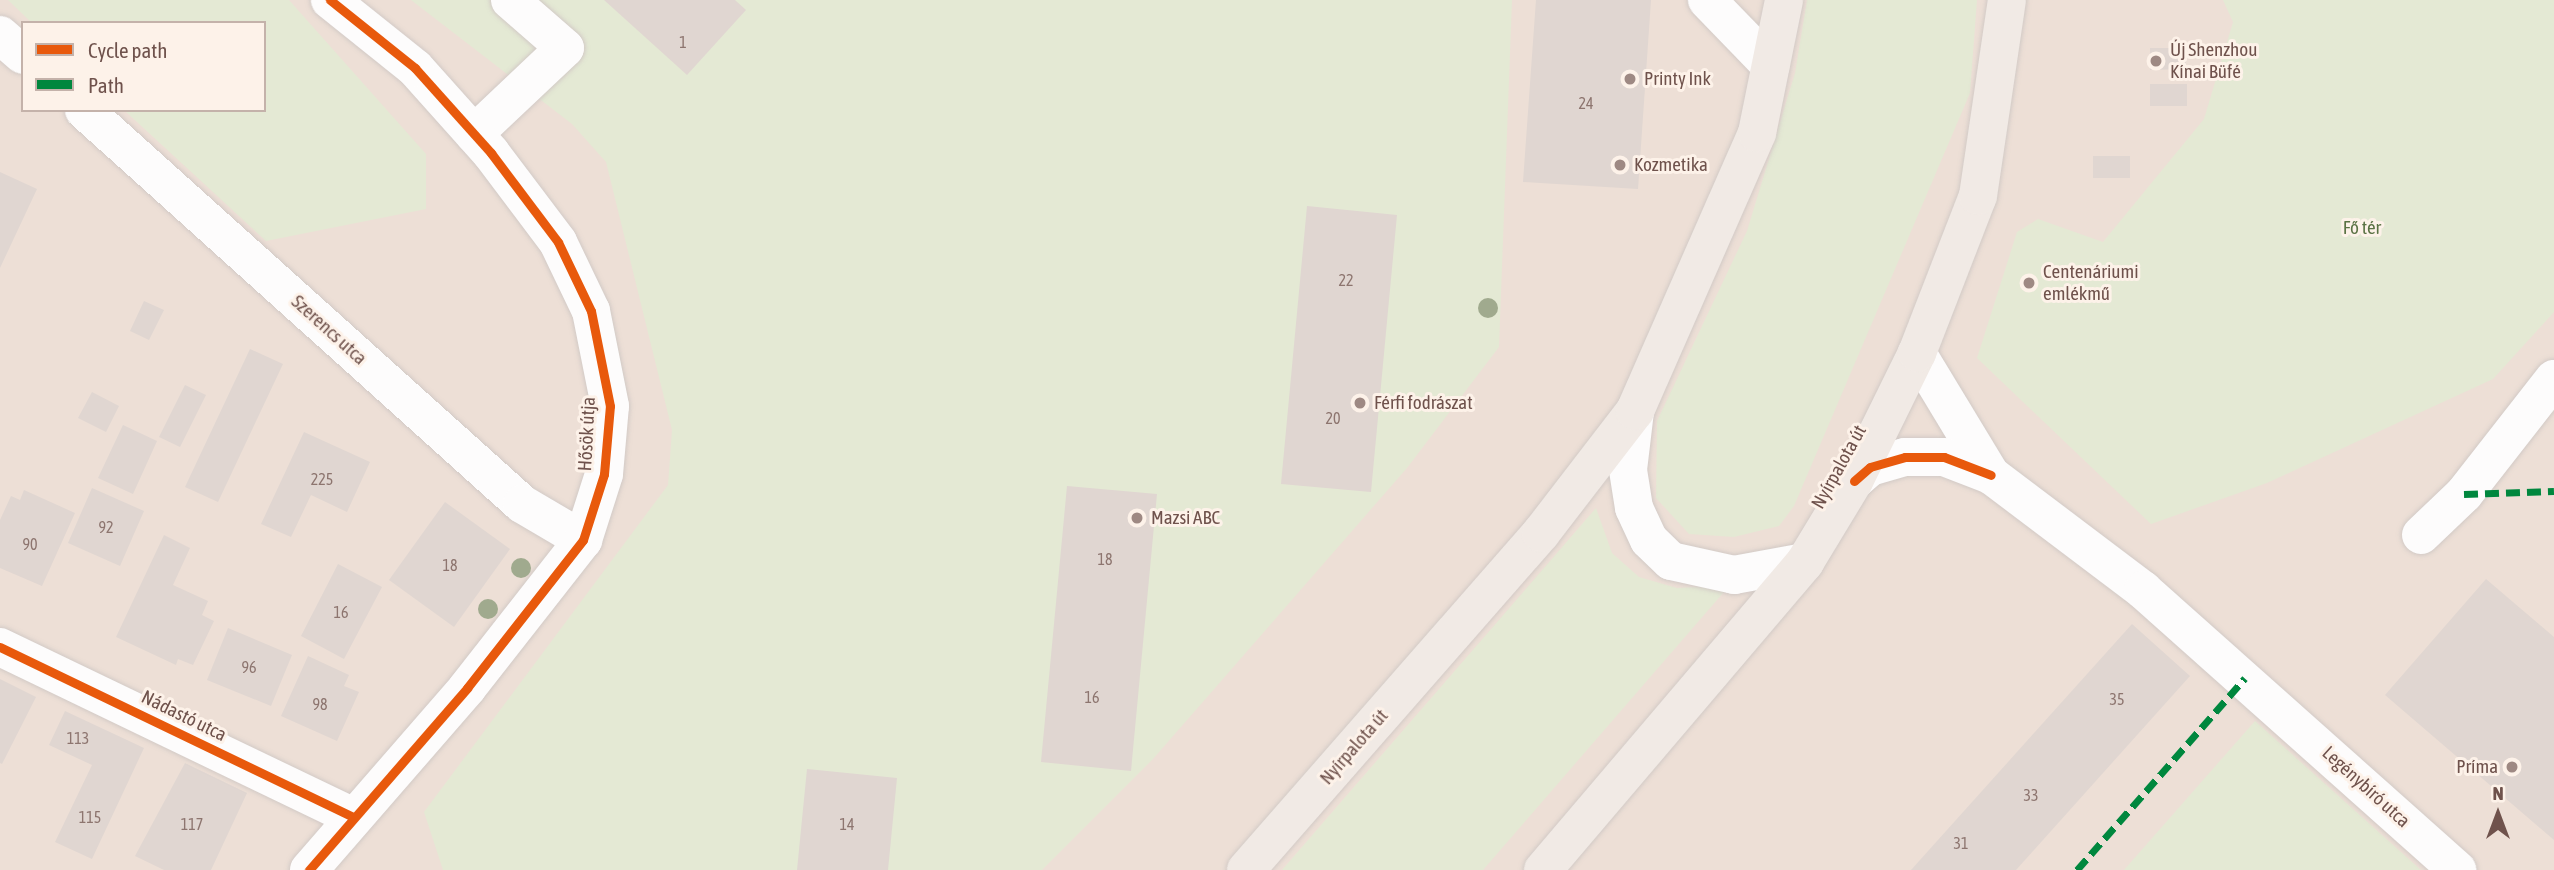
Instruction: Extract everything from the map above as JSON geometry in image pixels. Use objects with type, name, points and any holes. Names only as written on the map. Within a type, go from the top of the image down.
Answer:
[{"type":"main road","name":"Nyírpalota út","points":[[1246,870],[1541,533],[1635,411],[1723,221],[1756,133],[1784,0]]},
{"type":"main road","name":"Nyírpalota út","points":[[1543,870],[1805,562],[1854,481],[1917,353],[1978,196],[2007,0]]},
{"type":"street","name":"Hősök útja","points":[[309,870],[467,688],[583,540],[604,474],[610,406],[591,311],[558,242],[474,134],[415,68],[330,0]]},
{"type":"street","points":[[474,134],[565,48],[510,0]]},
{"type":"street","points":[[1707,0],[1770,65]]},
{"type":"street","points":[[0,35],[21,53]]},
{"type":"street","name":"Szerencs utca","points":[[86,112],[523,504],[583,540]]},
{"type":"street","points":[[1917,353],[1991,475]]},
{"type":"street","points":[[2421,535],[2464,494],[2554,379]]},
{"type":"street","points":[[1635,411],[1628,470],[1634,508],[1648,540],[1671,561],[1734,575],[1805,562]]},
{"type":"street","points":[[1854,481],[1870,467],[1905,457],[1944,457],[1991,475]]},
{"type":"street","name":"Legénybíró utca","points":[[1991,475],[2125,575],[2276,704],[2457,870]]},
{"type":"street","name":"Nádastó utca","points":[[0,647],[354,817]]},
{"type":"shaded area","points":[[0,0],[2554,0],[2554,870],[0,870]]},
{"type":"green space","points":[[8,0],[289,0],[426,154],[426,209],[266,241],[126,112],[266,112],[266,21],[30,21]]},
{"type":"green space","points":[[411,0],[1512,0],[1499,347],[1407,468],[1153,759],[1042,870],[443,870],[424,812],[668,485],[672,430],[606,162],[572,124]]},
{"type":"green space","points":[[1807,0],[1977,0],[1970,93],[1794,506],[1779,526],[1734,537],[1689,534],[1656,498],[1657,421],[1747,231],[1795,73]]},
{"type":"green space","name":"Fő tér","points":[[2223,0],[2554,0],[2554,312],[2493,379],[2267,483],[2151,524],[1977,358],[2017,232],[2038,219],[2103,242],[2204,119],[2233,22]]},
{"type":"green space","points":[[1596,508],[1612,553],[1639,577],[1677,588],[1730,585],[1483,870],[1282,870]]},
{"type":"green space","points":[[2255,721],[2421,870],[2124,870]]},
{"type":"building","points":[[604,0],[735,0],[746,10],[687,75]]},
{"type":"building","points":[[1536,0],[1651,0],[1638,189],[1523,182]]},
{"type":"building","points":[[2150,48],[2186,48],[2186,69],[2150,70]]},
{"type":"building","points":[[2150,84],[2187,84],[2187,106],[2150,106]]},
{"type":"building","points":[[2093,156],[2130,156],[2130,178],[2093,178]]},
{"type":"building","points":[[0,172],[37,189],[0,268]]},
{"type":"building","points":[[1307,206],[1397,215],[1371,492],[1281,484]]},
{"type":"building","points":[[144,301],[164,310],[149,340],[130,331]]},
{"type":"building","points":[[250,349],[283,364],[218,502],[185,487]]},
{"type":"building","points":[[185,385],[206,395],[180,447],[159,437]]},
{"type":"building","points":[[92,392],[119,406],[106,432],[78,418]]},
{"type":"building","points":[[123,425],[157,441],[133,494],[98,478]]},
{"type":"building","points":[[304,432],[370,462],[347,512],[311,495],[291,537],[261,524]]},
{"type":"building","points":[[1067,486],[1157,494],[1131,771],[1041,762]]},
{"type":"building","points":[[92,488],[144,511],[120,566],[68,543]]},
{"type":"building","points":[[24,490],[75,513],[42,586],[0,568],[0,520],[11,496],[20,500]]},
{"type":"building","points":[[445,502],[510,549],[454,627],[389,580]]},
{"type":"building","points":[[164,535],[190,548],[173,585],[208,601],[202,615],[214,621],[193,665],[178,659],[176,665],[116,637]]},
{"type":"building","points":[[338,564],[382,587],[344,659],[301,636]]},
{"type":"building","name":"Príma","points":[[2486,579],[2554,637],[2554,840],[2385,695]]},
{"type":"building","points":[[2132,624],[2190,676],[2016,870],[1911,870]]},
{"type":"building","points":[[228,628],[292,655],[271,706],[207,680]]},
{"type":"building","points":[[308,656],[349,675],[344,686],[359,692],[337,741],[281,716]]},
{"type":"building","points":[[0,679],[36,697],[2,764],[0,763]]},
{"type":"building","points":[[65,711],[144,748],[92,859],[55,842],[92,765],[49,745]]},
{"type":"building","points":[[185,763],[247,793],[211,870],[164,870],[135,856]]},
{"type":"building","points":[[807,769],[897,778],[888,870],[797,870]]},
{"type":"marked path","points":[[2464,494],[2554,491]]},
{"type":"marked path","points":[[2077,870],[2245,678]]},
{"type":"cycle path","points":[[309,870],[467,688],[583,540],[604,474],[610,406],[591,311],[558,242],[491,153],[415,68],[330,0]]},
{"type":"cycle path","points":[[1854,481],[1870,467],[1905,457],[1944,457],[1991,475]]},
{"type":"cycle path","points":[[0,647],[353,817]]},
{"type":"place","name":"Új Shenzhou Kínai Büfé","points":[[2156,61]]},
{"type":"place","name":"Printy Ink","points":[[1630,79]]},
{"type":"place","name":"Kozmetika","points":[[1620,165]]},
{"type":"place","name":"Centenáriumi emlékmű","points":[[2029,283]]},
{"type":"place","name":"Férfi fodrászat","points":[[1360,403]]},
{"type":"place","name":"Mazsi ABC","points":[[1137,518]]},
{"type":"place","name":"Príma","points":[[2512,767]]}]
